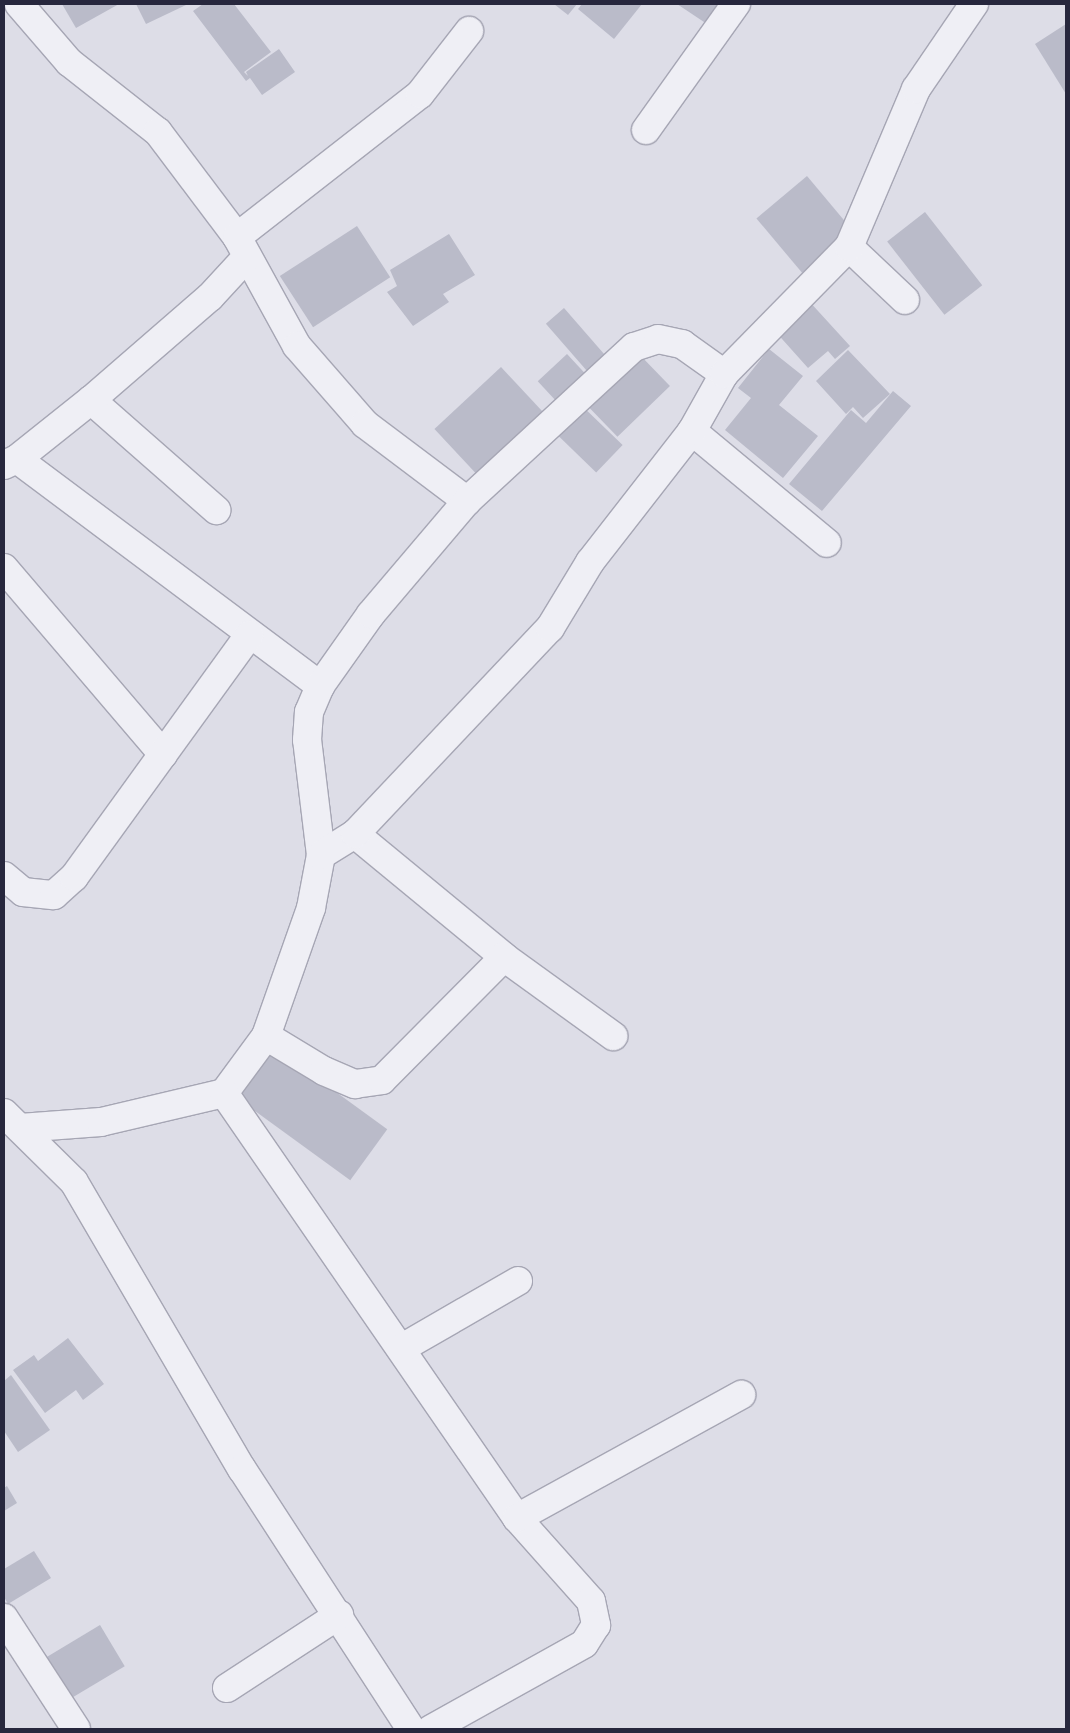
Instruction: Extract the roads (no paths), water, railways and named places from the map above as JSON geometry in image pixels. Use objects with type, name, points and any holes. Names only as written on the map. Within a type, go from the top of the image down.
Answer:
[{"type":"street","points":[[19,4],[69,62],[158,132],[241,248],[297,346],[366,424],[467,501]]},
{"type":"street","points":[[646,130],[736,4]]},
{"type":"street","points":[[321,855],[355,834],[550,628],[590,562],[692,431],[724,374],[849,247],[916,89],[974,4]]},
{"type":"street","points":[[320,686],[10,462],[91,400],[210,297],[241,248],[420,94],[469,30]]},
{"type":"street","points":[[849,247],[905,300]]},
{"type":"street","points":[[12,1121],[101,1122],[224,1093],[266,1036],[311,908],[321,855],[307,740],[309,712],[320,686],[371,614],[467,501],[634,347],[658,339],[682,344],[724,374]]},
{"type":"street","points":[[91,400],[216,510]]},
{"type":"street","points":[[692,431],[827,543]]},
{"type":"street","points":[[4,568],[163,754]]},
{"type":"street","points":[[4,876],[24,892],[54,894],[74,876],[249,635]]},
{"type":"street","points":[[355,834],[504,957],[613,1036]]},
{"type":"street","points":[[266,1036],[324,1072],[355,1084],[382,1080],[504,957]]},
{"type":"street","points":[[224,1093],[402,1348],[517,1518],[591,1601],[596,1625],[584,1644],[431,1729]]},
{"type":"street","points":[[12,1121],[74,1182],[242,1469],[339,1615],[411,1729]]},
{"type":"street","points":[[402,1348],[518,1281]]},
{"type":"street","points":[[517,1518],[741,1396]]},
{"type":"street","points":[[227,1688],[339,1615]]},
{"type":"street","points":[[4,1618],[76,1729]]}]
